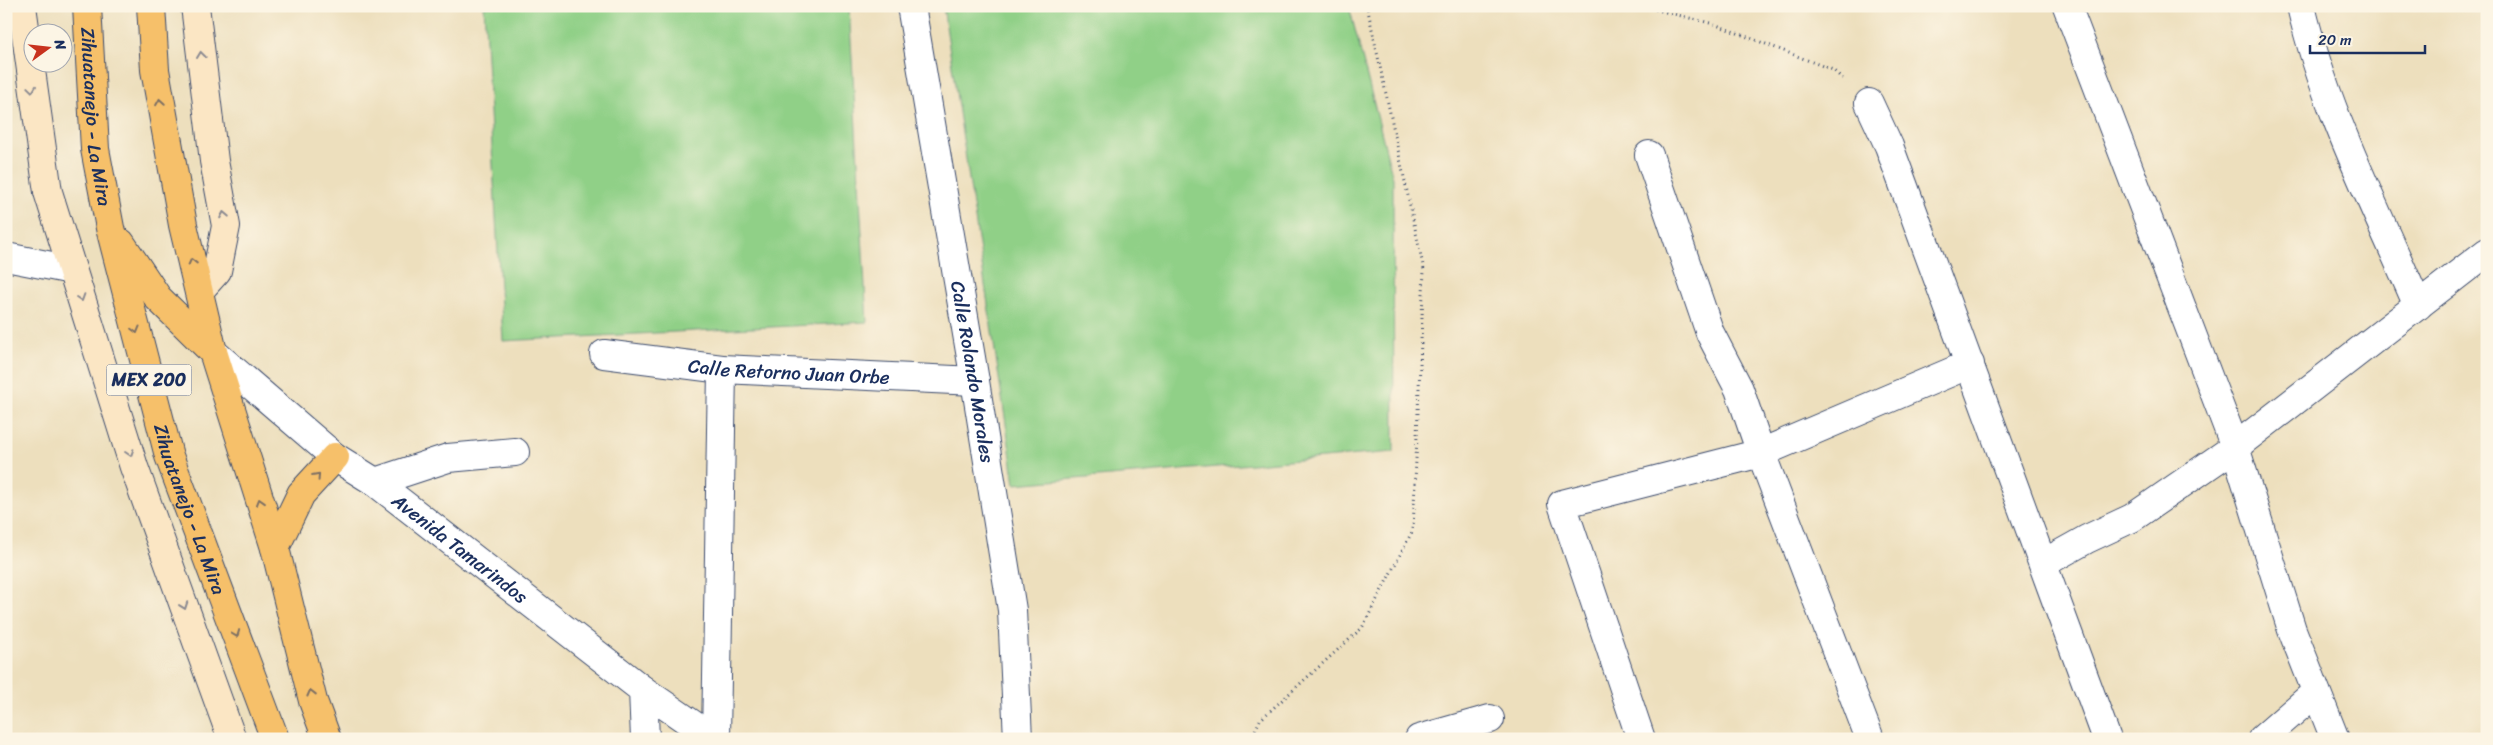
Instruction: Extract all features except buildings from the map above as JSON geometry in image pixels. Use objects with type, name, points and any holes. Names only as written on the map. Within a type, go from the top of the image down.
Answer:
[{"type":"highway","name":"Zihuatanejo - La Mira","points":[[87,6],[95,149],[110,228],[169,456],[275,739]]},
{"type":"highway","name":"MEX 200","points":[[151,6],[155,70],[168,153],[213,352],[275,548],[313,701],[327,739]]},
{"type":"highway","points":[[110,228],[158,298],[213,352]]},
{"type":"highway","points":[[275,548],[301,494],[335,457]]},
{"type":"main road","points":[[22,6],[22,18],[48,192],[134,467],[232,739]]},
{"type":"main road","points":[[195,6],[214,161],[226,226],[217,271],[199,291]]},
{"type":"street","name":"Calle Rolando Morales","points":[[911,6],[1012,610],[1018,739]]},
{"type":"street","points":[[2067,6],[2235,447],[2292,630],[2335,739]]},
{"type":"street","points":[[2301,6],[2309,40],[2345,139],[2418,306]]},
{"type":"street","points":[[1869,103],[1889,146],[2044,563],[2107,739]]},
{"type":"street","points":[[1650,155],[1710,333],[1739,389],[1761,453],[1870,739]]},
{"type":"street","points":[[2044,563],[2087,539],[2132,518],[2235,447],[2487,252]]},
{"type":"street","points":[[6,257],[72,270]]},
{"type":"street","name":"Avenida Tamarindos","points":[[213,352],[335,457],[375,482],[643,690],[715,739]]},
{"type":"street","name":"Calle Retorno Juan Orbe","points":[[604,354],[722,369],[975,381]]},
{"type":"street","points":[[1641,739],[1562,504],[1761,453],[1970,364]]},
{"type":"street","points":[[715,739],[722,369]]},
{"type":"street","points":[[375,482],[448,458],[515,452]]},
{"type":"street","points":[[643,690],[645,739]]},
{"type":"street","points":[[2262,739],[2316,692]]},
{"type":"street","points":[[1419,739],[1490,719]]},
{"type":"path","points":[[1251,739],[1260,720],[1362,628],[1413,530],[1424,270],[1367,6]]},
{"type":"path","points":[[1641,6],[1714,24],[1833,70],[1869,103]]},
{"type":"green space","points":[[484,6],[849,6],[867,322],[503,341]]},
{"type":"green space","points":[[943,6],[1349,6],[1393,178],[1394,452],[1015,484]]}]
